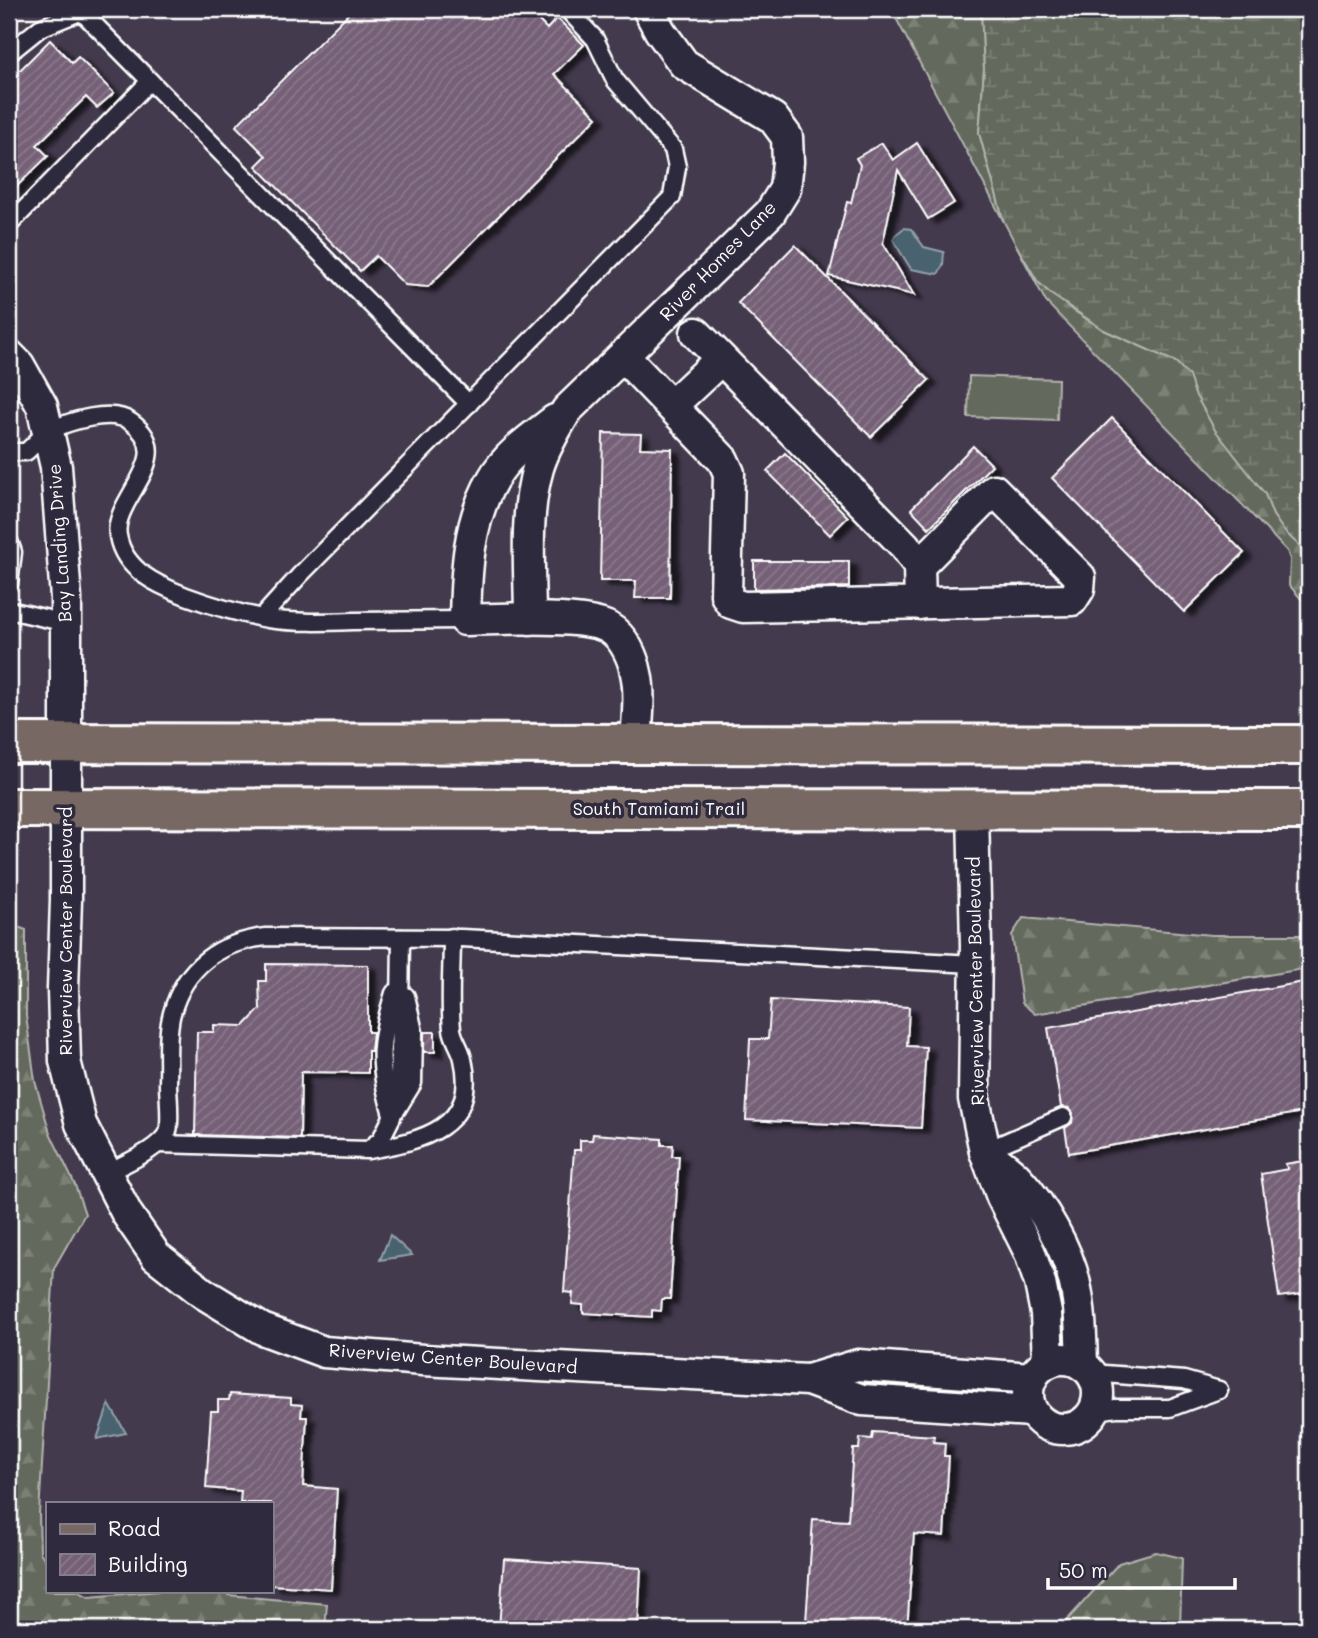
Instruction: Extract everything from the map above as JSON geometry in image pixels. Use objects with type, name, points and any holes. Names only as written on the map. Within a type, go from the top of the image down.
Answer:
[{"type":"main road","points":[[9,743],[1309,744]]},
{"type":"main road","name":"South Tamiami Trail","points":[[9,808],[1309,810]]},
{"type":"street","name":"River Homes Lane","points":[[530,619],[532,501],[538,468],[567,410],[770,213],[785,189],[787,137],[773,118],[684,64],[648,9]]},
{"type":"street","name":"River Homes Lane","points":[[696,333],[905,546],[919,566]]},
{"type":"street","name":"Bay Landing Drive","points":[[9,355],[19,365],[42,406],[56,467],[66,623],[67,743]]},
{"type":"street","points":[[624,357],[723,460],[729,473],[726,595],[731,603],[743,607],[920,604],[1072,600],[1079,590],[1080,577],[994,490],[919,566],[920,604]]},
{"type":"street","points":[[671,406],[721,359]]},
{"type":"street","points":[[567,410],[511,457],[493,478],[472,533],[466,566],[466,620],[587,621],[610,628],[626,646],[637,674],[636,743]]},
{"type":"street","name":"Riverview Center Boulevard","points":[[67,743],[63,989],[65,1061],[81,1124],[127,1214],[156,1256],[203,1293],[262,1329],[324,1352],[423,1360],[808,1380],[862,1400],[1032,1411]]},
{"type":"street","name":"Riverview Center Boulevard","points":[[973,810],[974,1099],[985,1152],[1002,1197],[1030,1252],[1046,1313],[1040,1370],[1028,1389],[1028,1400],[1032,1411],[1049,1426],[1060,1429],[1081,1424],[1092,1412]]},
{"type":"street","points":[[985,1152],[1017,1178],[1032,1196],[1065,1253],[1075,1283],[1086,1369],[1096,1383],[1097,1395],[1092,1412]]},
{"type":"street","name":"Riverview Center Boulevard","points":[[808,1380],[858,1365],[1040,1370],[1060,1359],[1071,1360],[1086,1369]]},
{"type":"lane","points":[[262,617],[671,197],[677,167],[673,149],[615,80],[595,39],[566,9]]},
{"type":"lane","points":[[9,53],[40,27],[85,10],[150,81],[469,404]]},
{"type":"lane","points":[[9,225],[150,81]]},
{"type":"lane","points":[[9,452],[26,452],[48,432],[104,416],[118,415],[131,422],[142,432],[148,445],[142,478],[118,518],[117,533],[122,552],[136,570],[162,587],[221,609],[304,622],[466,620]]},
{"type":"lane","points":[[9,541],[13,561],[9,584]]},
{"type":"lane","points":[[9,610],[66,623]]},
{"type":"lane","points":[[368,1150],[381,1139],[393,1117],[399,1079],[401,937]]},
{"type":"lane","points":[[107,1173],[159,1144],[168,1131],[169,1034],[172,1013],[180,991],[194,971],[210,956],[227,945],[255,938],[452,937],[975,964]]},
{"type":"lane","points":[[159,1144],[368,1150],[399,1145],[430,1134],[448,1124],[461,1108],[466,1085],[463,1059],[452,1031],[452,937]]},
{"type":"lane","points":[[985,1152],[1063,1117]]},
{"type":"lane","name":"Riverview Center Boulevard","points":[[1086,1369],[1184,1380],[1219,1390],[1170,1408],[1116,1408],[1092,1412]]},
{"type":"green space","points":[[878,9],[981,9],[984,69],[979,133],[1004,222],[897,20],[891,14]]},
{"type":"green space","points":[[981,9],[1309,9],[1309,555],[1284,531],[1273,515],[1265,494],[1215,430],[1195,394],[1189,376],[1176,362],[1104,330],[1052,295],[1038,282],[1004,222],[979,133],[984,69]]},
{"type":"green space","points":[[1015,243],[1038,282],[1071,309],[1104,330],[1176,362],[1190,376],[1195,394],[1229,447],[1265,494],[1273,515],[1309,555],[1309,608],[1289,585],[1290,559],[1287,551],[1046,302]]},
{"type":"green space","points":[[969,376],[1058,379],[1057,420],[968,417]]},
{"type":"green space","points":[[1023,918],[1212,935],[1309,935],[1309,968],[1035,1014],[1022,1003],[1012,935]]},
{"type":"green space","points":[[9,924],[26,930],[26,1016],[35,1081],[50,1133],[75,1185],[85,1214],[54,1268],[39,1514],[40,1552],[46,1561],[46,1592],[79,1592],[89,1597],[147,1592],[226,1592],[228,1595],[327,1604],[325,1629],[9,1629]]},
{"type":"green space","points":[[1156,1552],[1182,1558],[1180,1629],[1059,1629],[1119,1563]]},
{"type":"water","points":[[904,228],[911,229],[924,247],[944,252],[943,265],[938,274],[911,269],[893,240]]},
{"type":"water","points":[[390,1235],[412,1255],[380,1260]]},
{"type":"water","points":[[109,1404],[126,1433],[97,1439]]},
{"type":"building","points":[[353,9],[527,9],[547,29],[557,18],[584,45],[554,74],[597,117],[428,287],[405,285],[376,256],[360,271],[256,166],[266,156],[236,126]]},
{"type":"building","points":[[50,40],[72,63],[78,57],[114,93],[97,108],[86,97],[37,145],[48,156],[9,194],[9,81]]},
{"type":"building","points":[[882,143],[893,160],[917,143],[954,203],[928,219],[898,170],[883,243],[914,295],[829,276],[847,202],[851,203],[860,165],[856,158]]},
{"type":"building","points":[[795,245],[929,380],[871,437],[738,303]]},
{"type":"building","points":[[1112,418],[1244,553],[1184,612],[1052,478]]},
{"type":"building","points":[[603,433],[641,434],[640,448],[672,449],[670,598],[635,598],[636,581],[600,581]]},
{"type":"building","points":[[973,446],[992,465],[929,528],[911,509]]},
{"type":"building","points":[[785,453],[848,517],[830,535],[767,471]]},
{"type":"building","points":[[754,561],[849,561],[849,587],[754,589]]},
{"type":"building","points":[[266,964],[368,965],[368,1032],[373,1032],[371,1051],[368,1051],[368,1073],[301,1072],[300,1138],[195,1135],[197,1032],[214,1032],[214,1025],[244,1026],[260,1009],[259,981],[266,981]]},
{"type":"building","points":[[1309,981],[1309,1111],[1069,1153],[1065,1128],[1072,1123],[1073,1113],[1069,1108],[1061,1107],[1048,1028]]},
{"type":"building","points":[[771,1000],[909,1007],[907,1046],[926,1047],[921,1128],[746,1120],[750,1039],[768,1039]]},
{"type":"building","points":[[424,1032],[435,1032],[435,1052],[424,1052]]},
{"type":"building","points":[[593,1134],[662,1139],[662,1145],[673,1145],[672,1156],[679,1156],[670,1299],[662,1299],[661,1311],[652,1310],[652,1317],[583,1313],[583,1305],[572,1304],[573,1293],[564,1292],[574,1150],[580,1150],[580,1140],[592,1140]]},
{"type":"building","points":[[1309,1160],[1309,1293],[1279,1297],[1261,1174],[1288,1169],[1285,1164]]},
{"type":"building","points":[[230,1394],[291,1398],[291,1404],[302,1405],[301,1417],[307,1417],[303,1486],[337,1489],[331,1589],[273,1585],[273,1502],[240,1502],[241,1491],[206,1488],[211,1411],[218,1411],[218,1400],[229,1400]]},
{"type":"building","points":[[873,1432],[934,1436],[933,1442],[945,1443],[944,1456],[949,1456],[944,1536],[914,1534],[907,1629],[806,1622],[813,1519],[848,1521],[853,1449],[859,1449],[860,1438],[872,1439]]},
{"type":"building","points":[[504,1559],[641,1568],[638,1629],[499,1629]]}]
